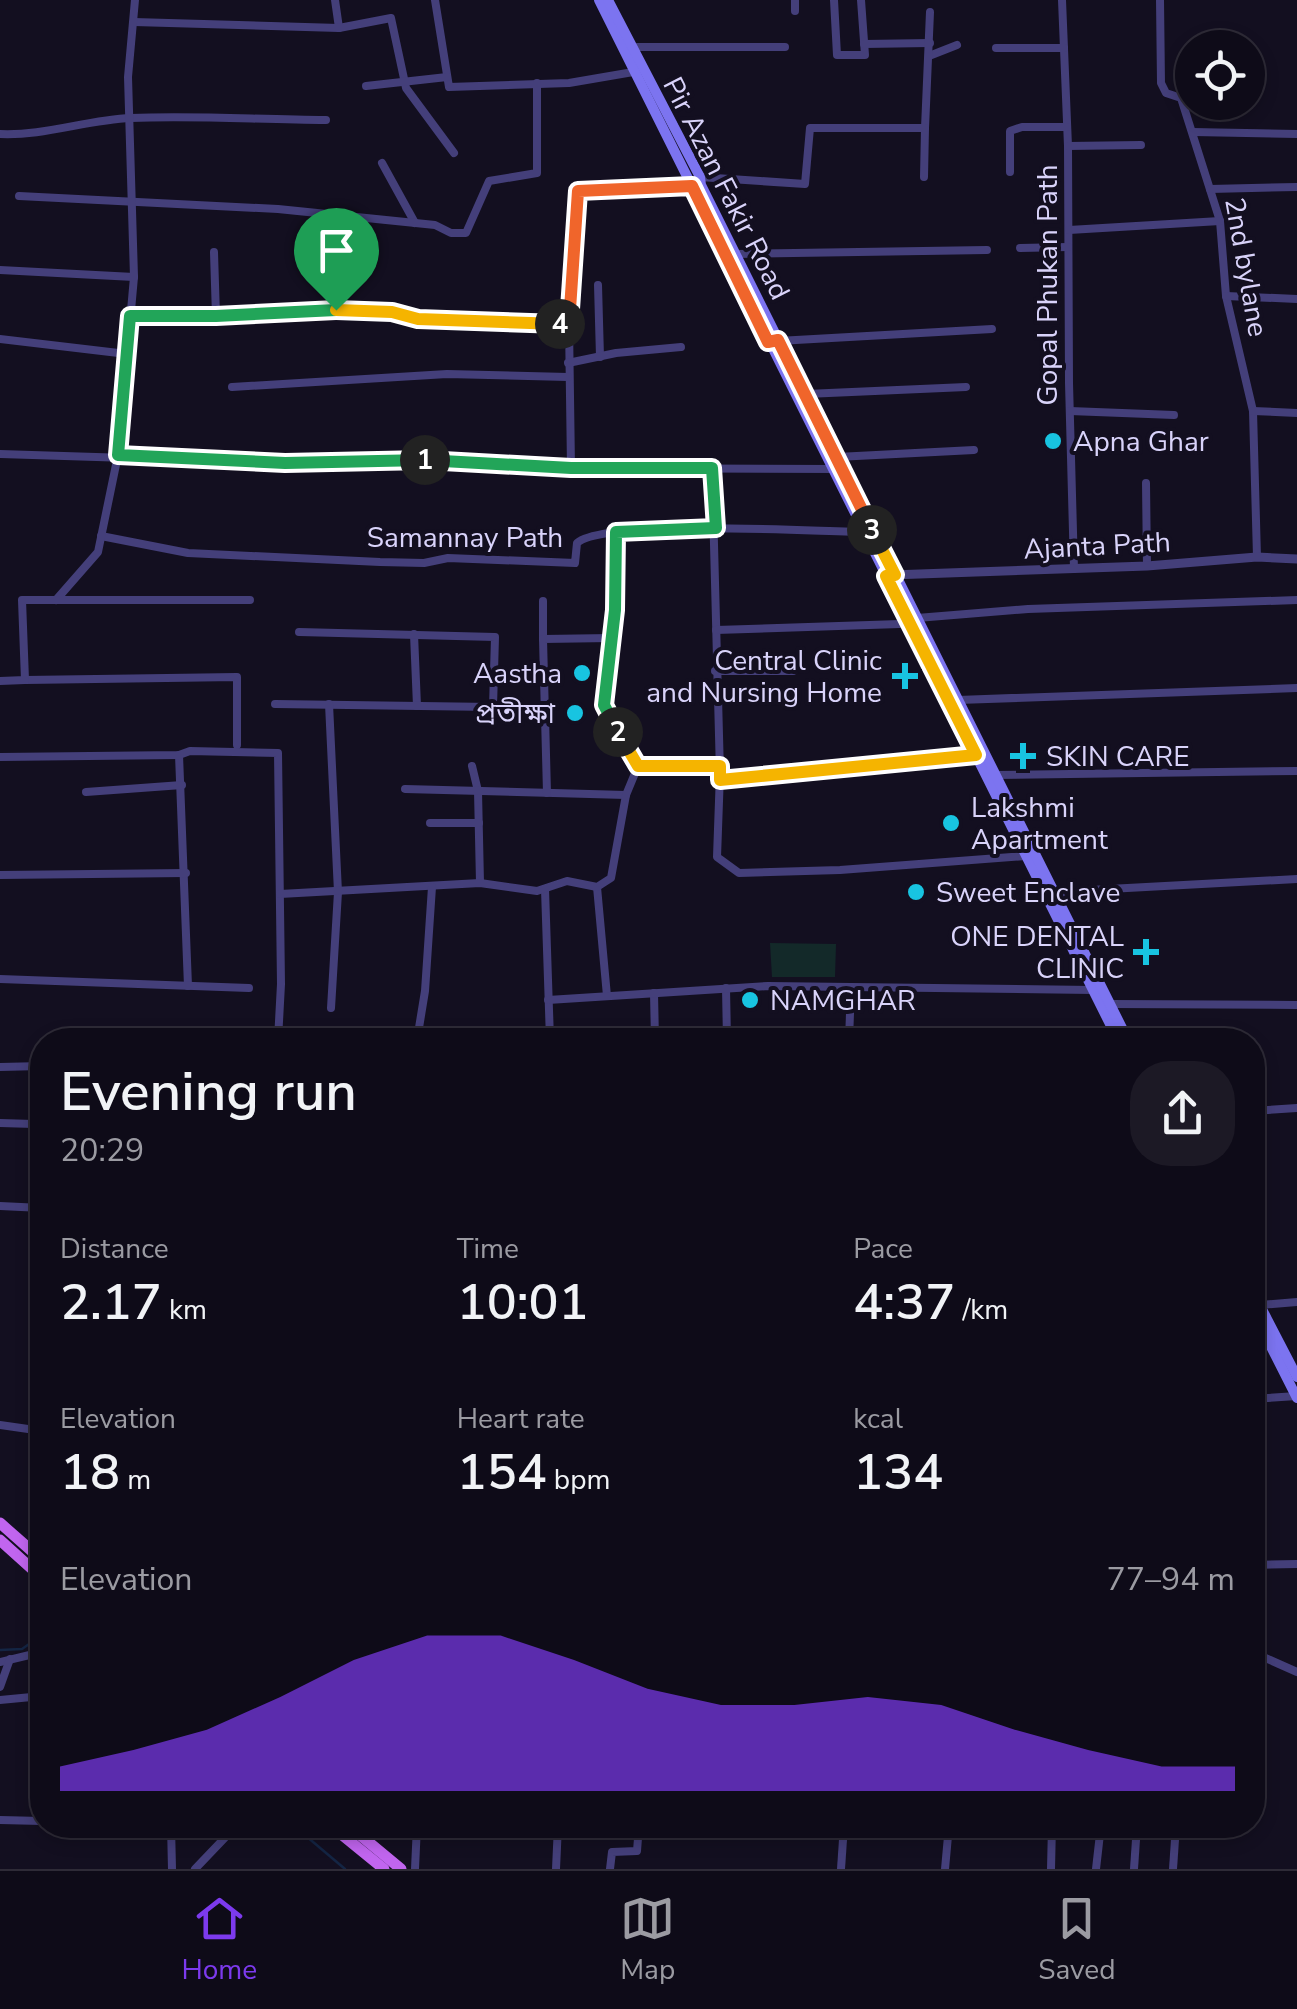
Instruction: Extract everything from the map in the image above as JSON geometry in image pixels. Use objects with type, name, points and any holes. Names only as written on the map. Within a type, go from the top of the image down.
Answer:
[{"type":"main road","name":"Pir Azan Fakir Road","points":[[599,0],[701,185],[773,341],[995,774],[1113,1028]]},
{"type":"main road","name":"Pir Azan Fakir Road","points":[[608,0],[639,71]]},
{"type":"main road","name":"Pir Azan Fakir Road","points":[[773,341],[806,394],[837,457],[838,469]]},
{"type":"main road","name":"Pir Azan Fakir Road","points":[[893,576],[1026,856],[1052,897]]},
{"type":"main road","name":"Pir Azan Fakir Road","points":[[1098,990],[1122,1028]]},
{"type":"main road","points":[[1265,1322],[1297,1377]]},
{"type":"main road","points":[[1265,1328],[1294,1397]]},
{"type":"main road","points":[[0,1523],[30,1549]]},
{"type":"main road","points":[[0,1540],[30,1567]]},
{"type":"main road","points":[[346,1838],[384,1869]]},
{"type":"main road","points":[[364,1838],[401,1869]]},
{"type":"street","points":[[56,600],[98,552],[118,455],[134,277],[128,78],[135,0]]},
{"type":"street","points":[[335,0],[339,28]]},
{"type":"street","points":[[435,0],[449,87],[569,83],[639,71]]},
{"type":"street","points":[[795,0],[795,11]]},
{"type":"street","points":[[834,0],[837,55],[865,54],[862,0]]},
{"type":"street","name":"Gopal Phukan Path","points":[[1062,0],[1074,570]]},
{"type":"street","name":"2nd bylane","points":[[1160,0],[1161,82],[1166,93],[1182,98],[1220,221],[1226,296],[1253,411],[1257,557]]},
{"type":"street","points":[[924,177],[930,12]]},
{"type":"street","points":[[134,22],[339,28],[391,18],[405,84],[454,154]]},
{"type":"street","points":[[864,44],[930,43]]},
{"type":"street","points":[[929,56],[957,45]]},
{"type":"street","points":[[637,47],[785,47]]},
{"type":"street","points":[[996,48],[1064,48]]},
{"type":"street","points":[[366,86],[447,77]]},
{"type":"street","points":[[20,196],[278,208],[434,225],[451,233],[466,233],[489,181],[537,174],[537,84]]},
{"type":"street","points":[[0,134],[41,134],[54,127],[130,118],[326,120]]},
{"type":"street","points":[[1010,172],[1010,131],[1022,127],[1067,127]]},
{"type":"street","points":[[571,468],[568,363],[578,191],[696,181],[805,184],[810,128],[926,128]]},
{"type":"street","points":[[1193,132],[1297,134]]},
{"type":"street","points":[[1068,146],[1141,145]]},
{"type":"street","points":[[382,163],[415,223]]},
{"type":"street","points":[[1210,189],[1297,187]]},
{"type":"street","points":[[334,216],[336,310]]},
{"type":"street","points":[[1069,230],[1220,221]]},
{"type":"street","points":[[1020,248],[1068,247]]},
{"type":"street","points":[[731,256],[986,250]]},
{"type":"street","points":[[214,252],[216,316]]},
{"type":"street","points":[[0,270],[134,277]]},
{"type":"street","points":[[598,285],[600,357]]},
{"type":"street","points":[[1226,296],[1297,298]]},
{"type":"street","points":[[130,316],[336,310],[392,312],[418,319],[569,324]]},
{"type":"street","points":[[773,341],[992,329]]},
{"type":"street","points":[[1,336],[127,354]]},
{"type":"street","points":[[568,363],[681,347]]},
{"type":"street","points":[[232,387],[447,374],[568,376]]},
{"type":"street","points":[[806,394],[966,387]]},
{"type":"street","points":[[1070,411],[1174,414]]},
{"type":"street","points":[[1253,411],[1297,414]]},
{"type":"street","points":[[837,457],[974,450]]},
{"type":"street","points":[[0,454],[285,463],[440,460],[571,468],[838,469]]},
{"type":"street","points":[[712,468],[720,766],[717,857],[738,873],[840,870],[1026,856]]},
{"type":"street","points":[[1146,483],[1147,566]]},
{"type":"street","name":"Samannay Path","points":[[102,536],[188,553],[380,562],[448,558],[575,562],[577,543],[586,536],[616,532],[716,528],[869,532]]},
{"type":"street","points":[[616,532],[604,705],[638,766]]},
{"type":"street","name":"Ajanta Path","points":[[893,576],[1074,570],[1257,557],[1297,559]]},
{"type":"street","points":[[25,680],[22,600],[250,600]]},
{"type":"street","points":[[917,618],[1028,609],[1297,600]]},
{"type":"street","points":[[543,601],[547,793]]},
{"type":"street","points":[[716,630],[900,624]]},
{"type":"street","points":[[275,704],[493,706],[495,637],[299,632]]},
{"type":"street","points":[[414,634],[417,706]]},
{"type":"street","points":[[542,639],[611,638]]},
{"type":"street","points":[[716,672],[794,671]]},
{"type":"street","points":[[0,681],[237,677],[237,745]]},
{"type":"street","points":[[958,700],[1297,688]]},
{"type":"street","points":[[329,704],[338,892],[331,1008]]},
{"type":"street","points":[[0,757],[278,752],[278,1028]]},
{"type":"street","points":[[180,755],[188,986]]},
{"type":"street","points":[[720,780],[976,755]]},
{"type":"street","points":[[472,766],[478,791],[480,884]]},
{"type":"street","points":[[638,766],[720,766]]},
{"type":"street","points":[[280,894],[480,884],[537,891],[567,882],[597,886],[612,878],[626,794],[638,766]]},
{"type":"street","points":[[995,774],[1297,771]]},
{"type":"street","points":[[86,792],[182,785]]},
{"type":"street","points":[[404,790],[626,794]]},
{"type":"street","points":[[430,823],[479,823]]},
{"type":"street","points":[[0,875],[186,873]]},
{"type":"street","points":[[1052,897],[1108,889],[1297,879]]},
{"type":"street","points":[[597,886],[607,996]]},
{"type":"street","points":[[419,1028],[432,887]]},
{"type":"street","points":[[545,889],[549,1028]]},
{"type":"street","points":[[0,979],[248,988]]},
{"type":"street","points":[[849,1028],[850,987]]},
{"type":"street","points":[[548,1000],[726,988],[1098,990]]},
{"type":"street","points":[[726,988],[728,1028]]},
{"type":"street","points":[[654,993],[655,1028]]},
{"type":"street","points":[[1110,1004],[1297,1005]]},
{"type":"street","points":[[0,1067],[30,1066]]},
{"type":"street","points":[[1265,1110],[1297,1108]]},
{"type":"street","points":[[0,1123],[30,1124]]},
{"type":"street","points":[[0,1206],[30,1207]]},
{"type":"street","points":[[1265,1306],[1297,1302]]},
{"type":"street","points":[[1265,1399],[1294,1397]]},
{"type":"street","points":[[0,1425],[30,1429]]},
{"type":"street","points":[[1265,1565],[1297,1564]]},
{"type":"street","points":[[0,1687],[5,1661],[30,1655]]},
{"type":"street","points":[[1265,1658],[1297,1672]]},
{"type":"street","points":[[0,1700],[30,1697]]},
{"type":"street","points":[[0,1820],[30,1821]]},
{"type":"street","points":[[171,1838],[172,1869]]},
{"type":"street","points":[[195,1869],[225,1838]]},
{"type":"street","points":[[414,1869],[415,1838]]},
{"type":"street","points":[[556,1869],[557,1838]]},
{"type":"street","points":[[610,1869],[612,1852],[637,1850],[638,1838]]},
{"type":"street","points":[[841,1869],[843,1838]]},
{"type":"street","points":[[945,1869],[948,1838]]},
{"type":"street","points":[[1051,1869],[1052,1838]]},
{"type":"street","points":[[1096,1869],[1099,1838]]},
{"type":"street","points":[[1134,1869],[1136,1838]]},
{"type":"street","points":[[1174,1869],[1175,1838]]},
{"type":"green space","points":[[770,943],[836,944],[835,977],[772,977]]},
{"type":"waterway","points":[[0,1650],[22,1649],[30,1643]]},
{"type":"waterway","points":[[308,1838],[345,1869]]},
{"type":"place","name":"Apna Ghar","points":[[1053,441]]},
{"type":"place","name":"Aastha","points":[[582,673]]},
{"type":"place","name":"Central Clinic and Nursing Home","points":[[905,676]]},
{"type":"place","name":"প্রতীক্ষা","points":[[575,713]]},
{"type":"place","name":"SKIN CARE","points":[[1023,756]]},
{"type":"place","name":"Lakshmi Apartment","points":[[951,823]]},
{"type":"place","name":"Sweet Enclave","points":[[916,892]]},
{"type":"place","name":"ONE DENTAL CLINIC","points":[[1146,952]]},
{"type":"place","name":"NAMGHAR","points":[[750,1000]]},
{"type":"route","points":[[692,186],[768,342],[778,340],[806,394],[895,575],[886,576],[976,755],[720,780],[720,766],[638,766],[604,705],[615,610],[616,532],[716,528],[712,468],[571,468],[440,460],[285,463],[118,455],[130,316],[336,310],[392,312],[418,319],[569,324],[578,191],[692,186]]}]
